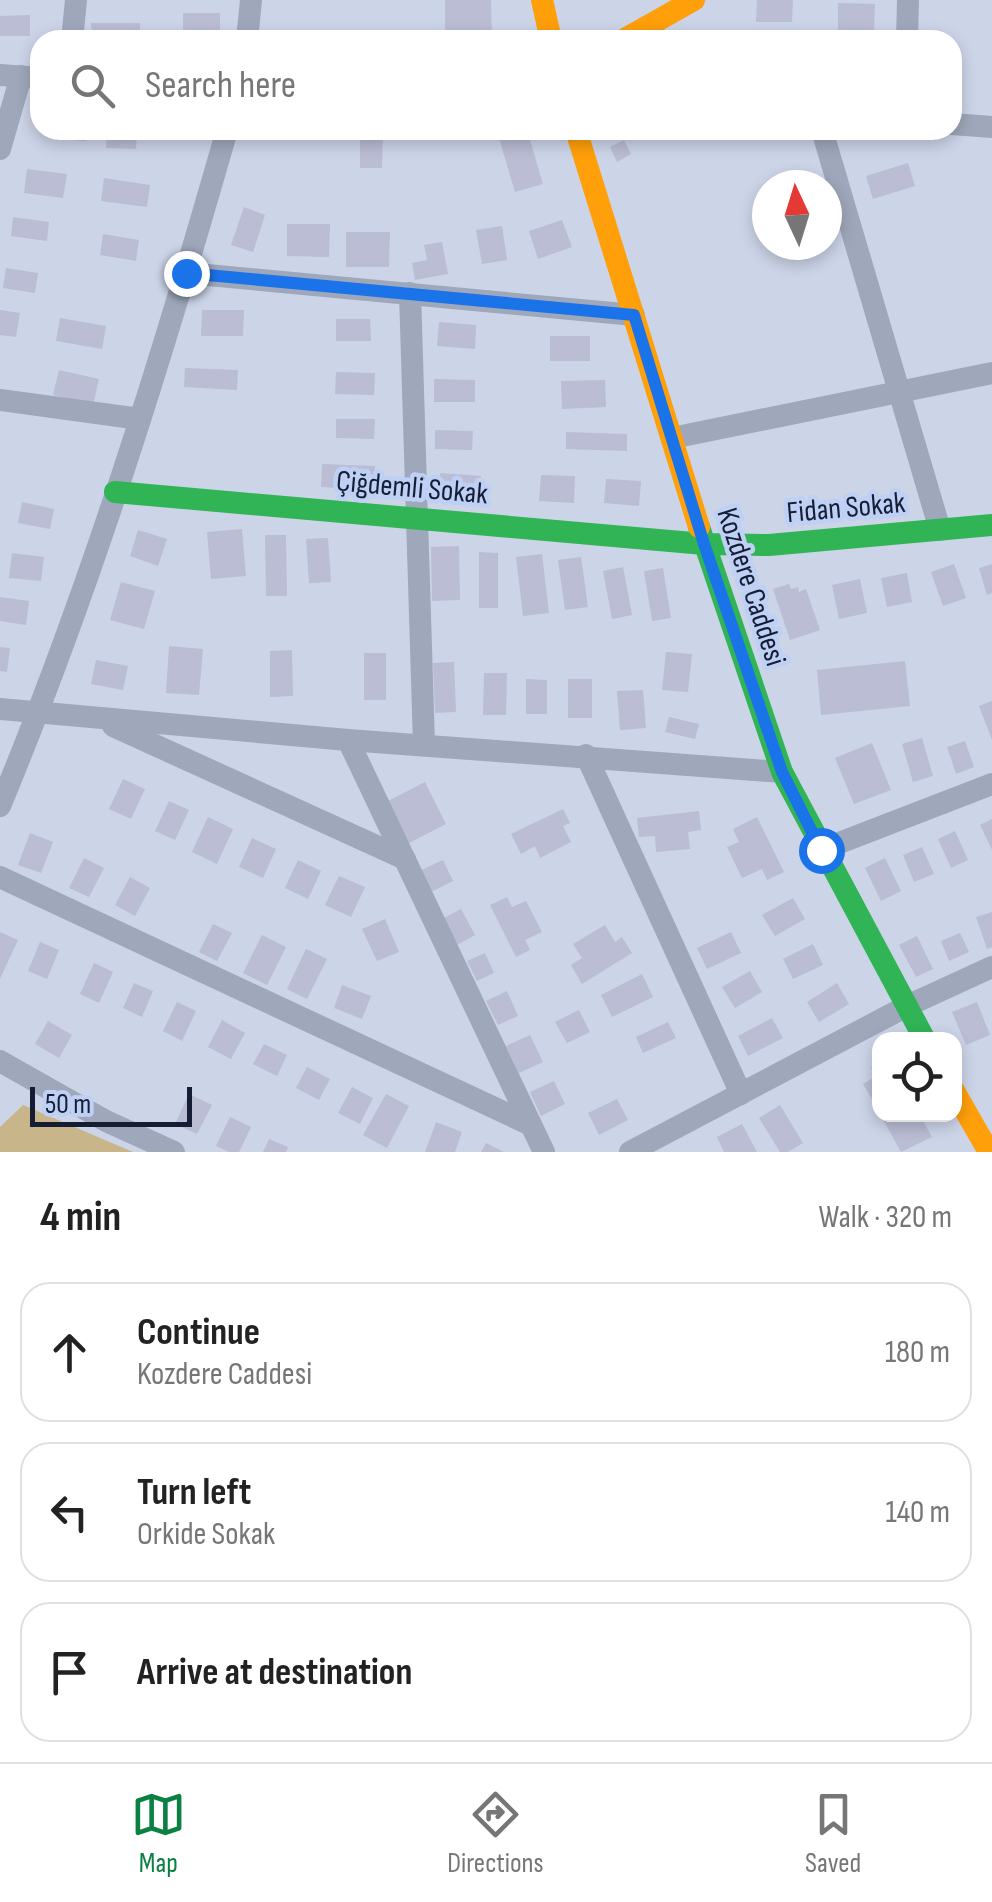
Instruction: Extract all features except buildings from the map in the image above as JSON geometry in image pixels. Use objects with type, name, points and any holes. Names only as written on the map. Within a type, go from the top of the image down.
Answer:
[{"type":"street","points":[[73,30],[76,0]]},
{"type":"street","points":[[247,30],[251,0]]},
{"type":"street","points":[[542,0],[549,30]]},
{"type":"street","points":[[640,30],[694,0]]},
{"type":"street","points":[[907,30],[908,0]]},
{"type":"street","points":[[0,149],[20,76]]},
{"type":"street","points":[[962,125],[992,127]]},
{"type":"street","points":[[0,806],[38,714],[140,419],[225,140]]},
{"type":"street","name":"Kozdere Caddesi","points":[[579,140],[704,544],[782,772],[922,1032]]},
{"type":"street","points":[[825,140],[940,530]]},
{"type":"street","points":[[186,273],[634,315]]},
{"type":"street","points":[[410,292],[424,744]]},
{"type":"street","points":[[672,438],[992,373]]},
{"type":"street","points":[[0,400],[140,419]]},
{"type":"street","name":"Çiğdemli Sokak","points":[[115,492],[704,544]]},
{"type":"street","name":"Fidan Sokak","points":[[704,544],[769,545],[992,525]]},
{"type":"street","points":[[0,709],[782,772]]},
{"type":"street","points":[[96,718],[404,859]]},
{"type":"street","points":[[348,740],[544,1152]]},
{"type":"street","points":[[586,756],[741,1094]]},
{"type":"street","points":[[821,850],[992,784]]},
{"type":"street","points":[[0,877],[531,1126]]},
{"type":"street","points":[[630,1152],[907,1006],[992,967]]},
{"type":"street","points":[[0,1061],[106,1121],[174,1152]]},
{"type":"street","points":[[962,1105],[989,1152]]},
{"type":"shaded area","points":[[23,1105],[133,1152],[0,1152],[0,1127]]},
{"type":"traffic: fast","points":[[115,492],[704,544],[769,545],[992,525]]},
{"type":"traffic: fast","points":[[699,527],[782,772],[921,1032]]},
{"type":"traffic: slow","points":[[542,0],[549,30]]},
{"type":"traffic: slow","points":[[641,30],[694,0]]},
{"type":"traffic: slow","points":[[579,140],[699,527]]},
{"type":"traffic: slow","points":[[962,1105],[989,1152]]},
{"type":"route","points":[[186,273],[634,315],[704,544],[782,772],[821,850]]}]
